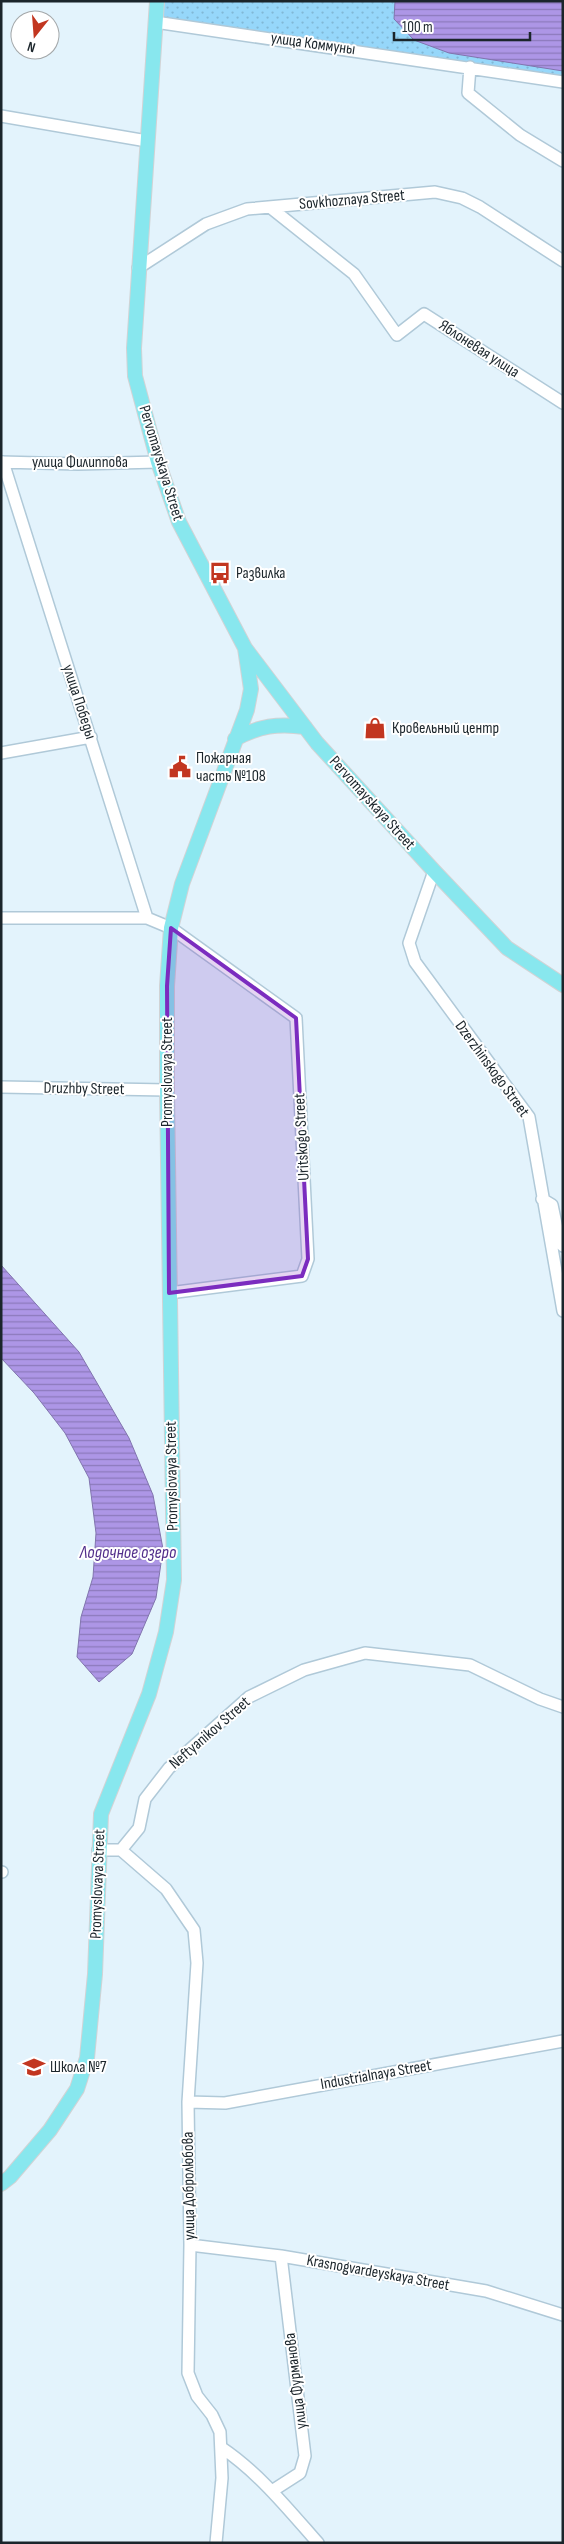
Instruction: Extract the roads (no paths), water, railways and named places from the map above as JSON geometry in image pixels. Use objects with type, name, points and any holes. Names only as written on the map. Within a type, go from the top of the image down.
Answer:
[{"type":"main road","name":"Pervomayskaya Street","points":[[157,1],[138,268],[134,348],[135,376],[158,462],[179,522],[245,648],[305,727],[434,871],[507,948],[563,985]]},
{"type":"main road","name":"Promyslovaya Street","points":[[1,2184],[10,2177],[50,2130],[77,2089],[87,2058],[95,1974],[98,1850],[101,1814],[152,1685],[166,1632],[174,1580],[167,1090],[167,986],[171,928],[182,884],[247,710],[251,689],[245,648]]},
{"type":"main road","points":[[236,739],[251,730],[268,725],[285,724],[305,727]]},
{"type":"street","name":"улица Коммуны","points":[[155,22],[563,82]]},
{"type":"street","points":[[470,67],[468,93],[520,135],[563,161]]},
{"type":"street","points":[[1,116],[147,141]]},
{"type":"street","name":"Sovkhoznaya Street","points":[[138,268],[206,224],[246,209],[435,192],[462,198],[480,207],[563,261]]},
{"type":"street","name":"Яблоневая улица","points":[[271,208],[354,274],[397,335],[424,314],[563,403]]},
{"type":"street","name":"улица Филиппова","points":[[2,462],[78,464],[158,462]]},
{"type":"street","name":"улица Победы","points":[[2,462],[147,918]]},
{"type":"street","points":[[1,753],[91,737]]},
{"type":"street","name":"Dzerzhinskogo Street","points":[[434,871],[409,943],[415,962],[529,1117],[563,1311]]},
{"type":"street","points":[[1,918],[147,918],[171,928]]},
{"type":"street","name":"Uritskogo Street","points":[[169,1293],[302,1276],[308,1259],[296,1018],[171,928]]},
{"type":"street","name":"Druzhby Street","points":[[1,1087],[167,1090]]},
{"type":"street","points":[[542,1199],[552,1205],[560,1243],[563,1246]]},
{"type":"street","name":"Neftyanikov Street","points":[[121,1850],[138,1828],[145,1799],[168,1768],[249,1697],[304,1670],[365,1653],[470,1665],[563,1707]]},
{"type":"street","points":[[98,1850],[121,1850]]},
{"type":"street","name":"улица Добролюбова","points":[[121,1850],[166,1889],[194,1930],[196,1963],[188,2102],[190,2245],[188,2373],[197,2396],[212,2415],[220,2432],[222,2448],[216,2543]]},
{"type":"street","name":"Industrialnaya Street","points":[[188,2102],[225,2102],[563,2041]]},
{"type":"street","name":"Krasnogvardeyskaya Street","points":[[190,2245],[280,2256],[486,2291],[563,2315]]},
{"type":"street","name":"улица Фурманова","points":[[272,2491],[300,2473],[305,2456],[280,2256]]},
{"type":"street","points":[[222,2448],[238,2458],[272,2491],[318,2543]]},
{"type":"water","points":[[395,1],[563,1],[563,71],[449,53],[414,40],[394,19]]},
{"type":"water","name":"Лодочное озеро","points":[[1,1265],[79,1352],[129,1438],[153,1495],[163,1549],[156,1598],[132,1654],[99,1682],[77,1657],[81,1617],[93,1577],[96,1533],[89,1478],[65,1433],[34,1393],[1,1358]]},
{"type":"place","name":"Развилка","points":[[220,573]]},
{"type":"place","name":"Кровельный центр","points":[[375,728]]},
{"type":"place","name":"Пожарная часть №108","points":[[180,767]]},
{"type":"place","name":"Школа №7","points":[[34,2067]]}]
